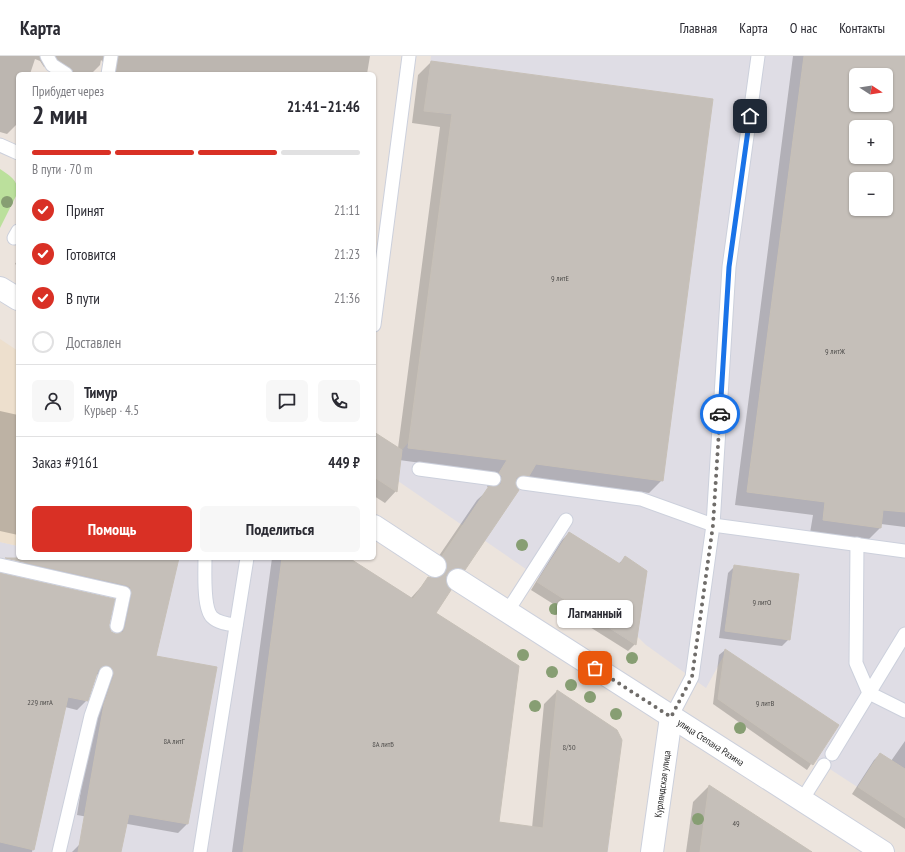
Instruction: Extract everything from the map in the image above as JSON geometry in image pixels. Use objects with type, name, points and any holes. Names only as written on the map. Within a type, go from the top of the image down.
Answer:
[{"type":"street","points":[[0,288],[16,298]]},
{"type":"street","points":[[376,527],[436,566]]},
{"type":"street","name":"улица Степана Разина","points":[[458,580],[883,852]]},
{"type":"street","name":"Курляндская улица","points":[[652,852],[671,717]]},
{"type":"lane","points":[[47,56],[52,65],[63,72]]},
{"type":"lane","points":[[108,72],[111,56]]},
{"type":"lane","points":[[376,310],[409,56]]},
{"type":"lane","points":[[671,717],[692,677],[713,525],[729,267],[758,56]]},
{"type":"lane","points":[[0,144],[16,152]]},
{"type":"lane","points":[[419,469],[494,479]]},
{"type":"lane","points":[[523,483],[641,499],[713,525],[905,551]]},
{"type":"lane","points":[[507,612],[566,520]]},
{"type":"lane","points":[[857,544],[856,663],[869,693],[905,710]]},
{"type":"lane","points":[[205,560],[207,606],[212,617],[223,623],[236,625]]},
{"type":"lane","points":[[200,852],[246,560]]},
{"type":"lane","points":[[0,566],[124,593],[117,626]]},
{"type":"lane","points":[[832,754],[905,634]]},
{"type":"lane","points":[[59,852],[91,716],[106,673]]},
{"type":"lane","points":[[802,800],[824,765]]},
{"type":"shaded area","points":[[431,56],[905,56],[905,818],[816,760],[813,765],[718,699],[724,655],[706,688],[646,645],[637,636],[631,641],[627,640],[537,582],[539,578],[398,481],[402,450],[409,442],[452,115],[424,111]]},
{"type":"shaded area","points":[[0,339],[16,350],[16,546],[0,542]]},
{"type":"shaded area","points":[[0,542],[16,546],[16,560],[352,560],[519,666],[499,822],[610,837],[608,852],[0,852]]},
{"type":"green space","points":[[0,169],[15,181],[16,196],[0,228]]},
{"type":"building","points":[[804,56],[905,56],[905,512],[883,510],[881,528],[823,520],[825,502],[747,492]]},
{"type":"building","points":[[431,61],[713,99],[663,481],[536,464],[529,476],[520,476],[516,478],[516,486],[519,490],[465,570],[458,568],[452,569],[448,573],[446,580],[447,586],[451,590],[436,613],[519,666],[499,822],[543,828],[557,690],[617,730],[622,740],[607,852],[243,852],[282,560],[352,560],[413,599],[428,577],[440,577],[445,573],[447,566],[446,561],[442,556],[489,486],[497,486],[501,484],[502,476],[499,473],[507,460],[408,448],[452,114],[424,111]]},
{"type":"building","points":[[376,433],[402,450],[397,492],[376,478]]},
{"type":"building","points":[[569,532],[620,564],[625,556],[647,571],[636,645],[537,582]]},
{"type":"building","points":[[5,558],[16,558],[16,560],[179,560],[156,656],[217,667],[188,824],[129,814],[121,852],[78,852],[104,704],[114,675],[112,668],[105,665],[98,670],[88,701],[68,697],[34,850],[0,842],[0,573],[115,599],[109,625],[111,632],[116,634],[123,632],[125,628],[132,594],[130,587]]},
{"type":"building","points":[[734,565],[799,574],[790,640],[725,631]]},
{"type":"building","points":[[725,649],[839,725],[813,765],[718,699]]},
{"type":"building","points":[[880,753],[905,769],[905,818],[858,787]]},
{"type":"building","points":[[709,785],[812,852],[700,852]]},
{"type":"tunnel","points":[[435,566],[458,580]]},
{"type":"way so far","points":[[595,668],[671,717],[692,677],[713,525],[720,414]]},
{"type":"place","name":"Лагманный","points":[[595,668]]},
{"type":"route","points":[[720,414],[729,267],[750,116]]}]
